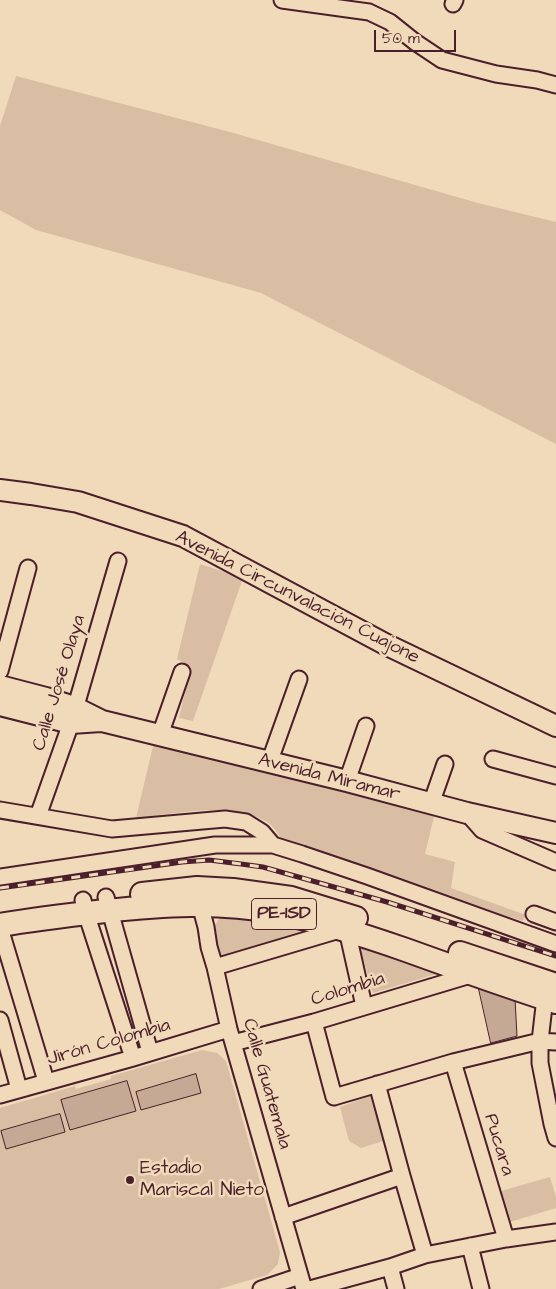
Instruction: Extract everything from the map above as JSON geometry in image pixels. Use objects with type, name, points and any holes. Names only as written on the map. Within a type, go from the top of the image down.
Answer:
[{"type":"highway","name":"PE-1SD","points":[[0,912],[108,904],[140,908],[233,890],[291,898],[323,907],[551,992]]},
{"type":"highway","name":"PE-1SD","points":[[198,896],[346,929],[474,974],[551,992]]},
{"type":"highway","name":"PE-1SD","points":[[0,927],[85,907]]},
{"type":"main road","name":"Avenida Circunvalación Cuajone","points":[[0,490],[78,502],[183,536],[385,644],[556,726]]},
{"type":"main road","name":"Avenida Miramar","points":[[0,686],[46,698],[72,715]]},
{"type":"main road","name":"Avenida Miramar","points":[[0,705],[102,721],[347,781],[467,813],[556,833]]},
{"type":"street","points":[[282,0],[369,12],[390,22],[442,60],[496,74],[556,85]]},
{"type":"street","name":"Calle José Olaya","points":[[38,816],[72,715],[118,561]]},
{"type":"street","points":[[0,670],[28,568]]},
{"type":"street","points":[[160,735],[182,672]]},
{"type":"street","points":[[270,763],[299,679]]},
{"type":"street","points":[[347,781],[366,726]]},
{"type":"street","points":[[493,759],[556,776]]},
{"type":"street","points":[[431,804],[445,764]]},
{"type":"street","points":[[0,810],[112,829],[225,819],[246,822],[262,832],[273,845]]},
{"type":"street","points":[[467,813],[482,830],[556,862]]},
{"type":"street","points":[[0,877],[215,845],[273,845],[556,944]]},
{"type":"street","name":"Calle Guatemala","points":[[198,896],[231,1036],[302,1283]]},
{"type":"street","points":[[108,904],[150,1052]]},
{"type":"street","points":[[85,907],[133,1058]]},
{"type":"street","points":[[534,914],[556,922]]},
{"type":"street","points":[[0,927],[46,1081]]},
{"type":"street","points":[[215,967],[346,929],[364,1006]]},
{"type":"street","name":"Colombia","points":[[231,1036],[314,1022],[474,974]]},
{"type":"street","points":[[551,992],[540,1041],[540,1063],[555,1129]]},
{"type":"street","points":[[0,1020],[19,1089]]},
{"type":"street","points":[[314,1022],[334,1097],[453,1062],[540,1041],[556,1042]]},
{"type":"street","name":"Jirón Colombia","points":[[0,1095],[150,1052],[231,1036]]},
{"type":"street","name":"Pucara","points":[[453,1062],[506,1239]]},
{"type":"street","points":[[377,1084],[425,1256]]},
{"type":"street","points":[[283,1217],[402,1176]]},
{"type":"street","points":[[310,1289],[425,1256],[506,1239],[556,1232]]},
{"type":"street","points":[[470,1246],[480,1289]]},
{"type":"street","points":[[390,1267],[396,1289]]},
{"type":"street","points":[[261,1289],[302,1283]]},
{"type":"shaded area","points":[[16,76],[230,132],[478,203],[556,222],[556,444],[261,293],[36,230],[0,210],[0,126]]},
{"type":"shaded area","points":[[200,564],[243,578],[193,721],[179,718],[191,667],[177,659]]},
{"type":"shaded area","points":[[154,742],[434,816],[425,854],[455,862],[451,888],[526,915],[523,921],[448,899],[282,840],[269,823],[253,815],[220,810],[203,810],[136,818]]},
{"type":"shaded area","points":[[220,917],[295,926],[311,932],[220,959],[212,931]]},
{"type":"shaded area","points":[[360,948],[436,974],[373,993]]},
{"type":"shaded area","name":"Estadio Mariscal Nieto","points":[[202,1050],[217,1053],[226,1061],[280,1252],[278,1264],[267,1275],[219,1289],[0,1289],[0,1108],[75,1086],[76,1089],[111,1079],[111,1076]]},
{"type":"shaded area","points":[[376,1094],[390,1139],[361,1148],[349,1141],[340,1107]]},
{"type":"shaded area","points":[[550,1177],[556,1197],[556,1208],[510,1222],[501,1191]]},
{"type":"building","points":[[478,985],[515,999],[517,1036],[491,1043]]},
{"type":"building","points":[[196,1074],[201,1093],[141,1110],[136,1092]]},
{"type":"building","points":[[127,1081],[136,1111],[70,1130],[61,1100]]},
{"type":"building","points":[[60,1114],[65,1132],[6,1149],[1,1131]]},
{"type":"railway","points":[[0,888],[182,862],[209,860],[263,867],[387,902],[556,956]]},
{"type":"place","name":"Estadio Mariscal Nieto","points":[[130,1180]]}]
